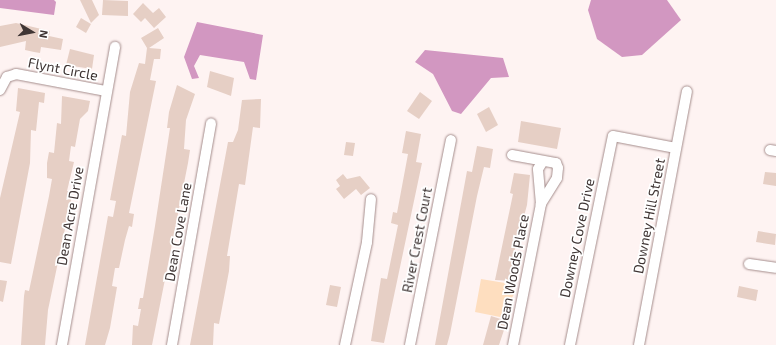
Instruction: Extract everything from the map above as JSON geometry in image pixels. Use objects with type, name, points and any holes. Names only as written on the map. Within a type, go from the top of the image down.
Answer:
[{"type":"street","name":"Dean Acre Drive","points":[[62,345],[115,47]]},
{"type":"street","name":"Flynt Circle","points":[[0,90],[7,77],[16,74],[106,91]]},
{"type":"street","name":"Downey Hill Street","points":[[640,345],[687,92]]},
{"type":"street","name":"Dean Cove Lane","points":[[172,345],[212,123]]},
{"type":"street","name":"Downey Cove Drive","points":[[570,345],[613,136],[676,148]]},
{"type":"street","name":"River Crest Court","points":[[410,345],[451,140]]},
{"type":"street","points":[[512,155],[556,163],[558,168],[557,178],[541,204]]},
{"type":"street","points":[[541,204],[538,168],[543,161]]},
{"type":"street","points":[[345,345],[367,242],[371,199]]},
{"type":"street","name":"Dean Woods Place","points":[[513,345],[541,204]]},
{"type":"street","points":[[749,264],[776,268]]},
{"type":"shaded area","points":[[0,0],[54,0],[56,2],[54,15],[0,8]]},
{"type":"shaded area","points":[[591,0],[667,0],[681,20],[642,55],[622,57],[597,39],[588,10]]},
{"type":"shaded area","points":[[197,22],[263,35],[256,80],[250,79],[244,62],[200,55],[194,66],[199,78],[192,79],[184,57]]},
{"type":"shaded area","points":[[425,50],[503,58],[509,77],[491,78],[461,114],[452,111],[433,74],[415,62]]},
{"type":"shaded area","points":[[481,279],[505,283],[516,291],[510,301],[510,319],[475,312]]},
{"type":"building","points":[[80,0],[92,0],[99,15],[91,23]]},
{"type":"building","points":[[103,0],[128,1],[128,16],[102,15]]},
{"type":"building","points":[[143,3],[153,13],[159,8],[166,17],[154,28],[145,18],[141,22],[133,14]]},
{"type":"building","points":[[81,18],[91,24],[86,33],[76,27]]},
{"type":"building","points":[[16,23],[50,31],[49,36],[63,39],[61,50],[41,47],[40,53],[25,50],[26,41],[0,47],[0,26]]},
{"type":"building","points":[[158,28],[164,38],[149,48],[161,49],[160,59],[154,59],[150,80],[156,81],[129,213],[134,214],[132,227],[129,226],[119,268],[115,268],[112,286],[117,287],[110,328],[105,345],[85,345],[108,216],[113,217],[116,201],[110,200],[122,135],[126,136],[130,92],[139,63],[145,64],[147,48],[141,38]]},
{"type":"building","points":[[70,49],[94,55],[92,69],[66,65]]},
{"type":"building","points":[[210,71],[234,78],[231,96],[207,87]]},
{"type":"building","points":[[177,85],[195,94],[186,120],[184,149],[190,150],[188,163],[152,345],[132,345],[133,325],[138,326],[141,309],[138,309],[140,298],[143,298],[155,226],[170,128],[167,128],[169,112]]},
{"type":"building","points":[[18,88],[45,93],[44,103],[39,102],[36,131],[31,130],[30,163],[11,264],[0,262],[0,198],[20,112],[16,111]]},
{"type":"building","points":[[420,92],[432,101],[419,119],[407,111]]},
{"type":"building","points":[[62,96],[90,101],[88,111],[80,119],[75,147],[71,146],[69,161],[74,162],[67,191],[72,192],[71,200],[48,310],[45,345],[21,345],[24,296],[25,290],[29,291],[49,196],[52,179],[47,178],[47,163],[49,152],[54,153],[57,123],[61,124]]},
{"type":"building","points":[[261,99],[260,128],[253,127],[245,185],[239,184],[227,256],[230,256],[229,271],[219,324],[214,323],[213,345],[190,345],[228,142],[233,142],[238,130],[242,100]]},
{"type":"building","points":[[489,107],[498,125],[486,132],[477,114]]},
{"type":"building","points":[[521,121],[561,128],[557,149],[518,142]]},
{"type":"building","points":[[406,131],[421,134],[416,162],[422,163],[384,343],[371,341],[381,278],[387,279],[398,225],[391,223],[393,212],[397,213],[408,154],[402,153]]},
{"type":"building","points":[[346,142],[355,143],[353,156],[344,155]]},
{"type":"building","points":[[477,146],[493,149],[490,168],[484,167],[447,345],[435,345],[467,171],[472,172]]},
{"type":"building","points":[[765,172],[776,173],[776,186],[763,184]]},
{"type":"building","points":[[514,173],[530,175],[527,205],[514,253],[511,281],[495,280],[513,194],[510,193]]},
{"type":"building","points":[[343,174],[347,179],[360,176],[370,188],[361,195],[356,189],[344,199],[336,189],[340,186],[336,180]]},
{"type":"building","points":[[758,231],[776,234],[775,245],[756,242]]},
{"type":"building","points":[[0,280],[7,281],[3,302],[0,301]]},
{"type":"building","points":[[330,285],[341,287],[337,307],[326,305]]},
{"type":"building","points":[[739,286],[758,290],[756,301],[737,297]]},
{"type":"building","points":[[491,316],[507,321],[499,345],[483,345]]}]
